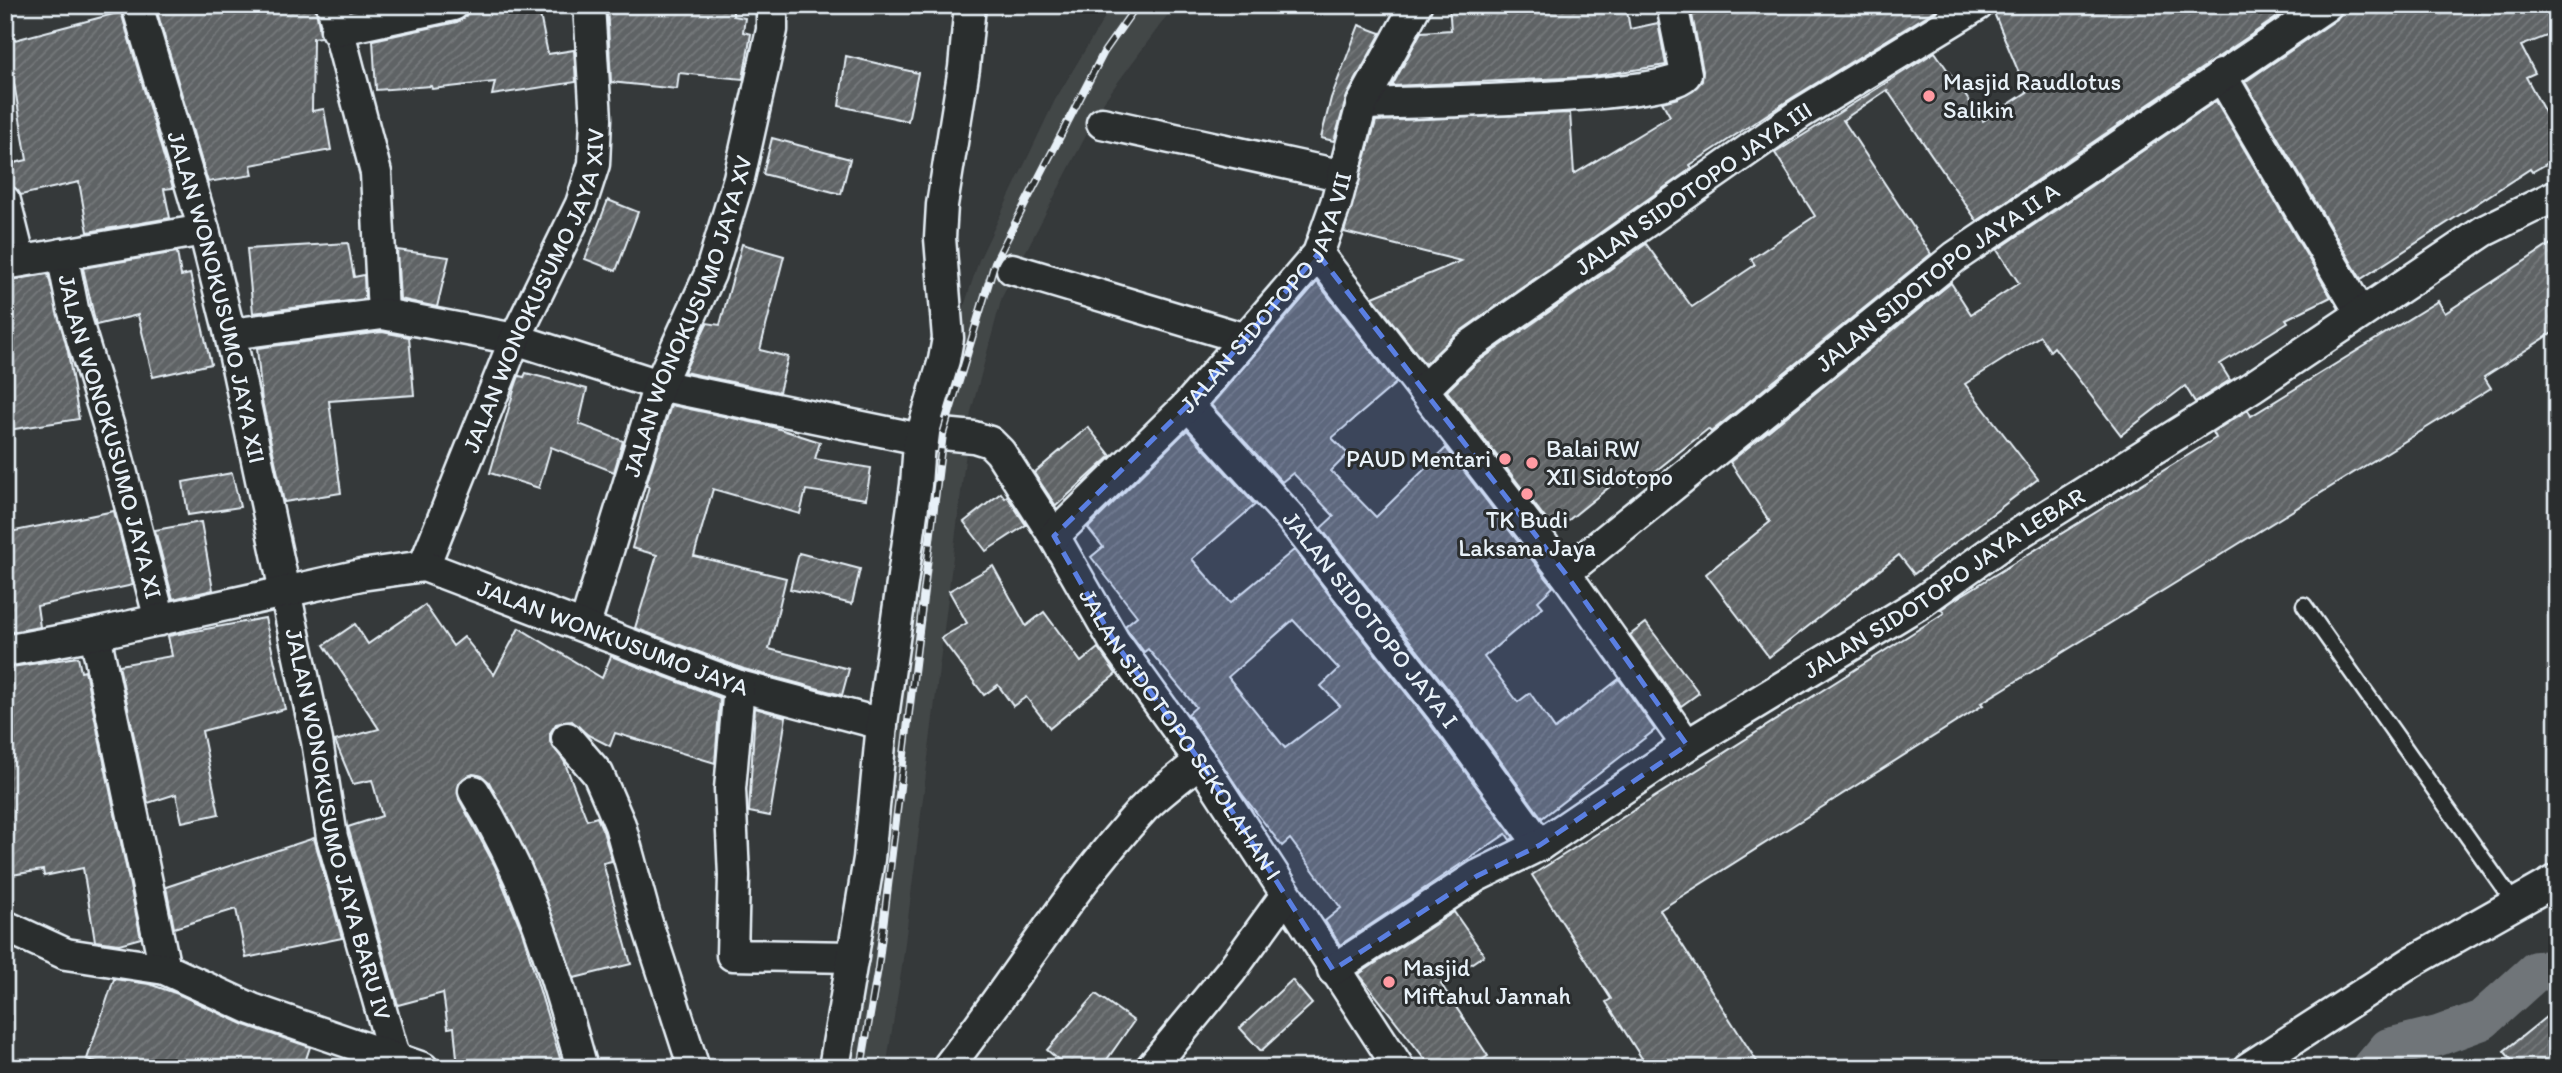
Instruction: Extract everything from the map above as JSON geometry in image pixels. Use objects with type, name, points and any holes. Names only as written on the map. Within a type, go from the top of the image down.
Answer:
[{"type":"street","name":"JALAN WONOKUSUMO JAYA XII","points":[[137,5],[204,230],[230,334],[286,591]]},
{"type":"street","points":[[383,314],[376,173],[334,18],[453,5]]},
{"type":"street","name":"JALAN WONOKUSUMO JAYA XIV","points":[[424,566],[515,339],[581,204],[594,164],[597,118],[589,5]]},
{"type":"street","name":"JALAN WONOKUSUMO JAYA XV","points":[[585,625],[659,385],[710,274],[739,178],[772,30],[772,5]]},
{"type":"street","points":[[834,1068],[869,859],[882,724],[948,338],[940,238],[942,205],[964,68],[970,5]]},
{"type":"street","name":"JALAN SIDOTOPO JAYA VII","points":[[1054,536],[1188,405],[1318,254],[1362,104],[1416,5]]},
{"type":"street","points":[[1362,104],[1621,93],[1675,83],[1686,74],[1672,5]]},
{"type":"street","name":"JALAN SIDOTOPO JAYA III","points":[[1423,390],[1465,349],[1801,113],[1978,5]]},
{"type":"street","name":"JALAN SIDOTOPO JAYA II A","points":[[1565,573],[1955,257],[2327,5]]},
{"type":"street","points":[[2221,75],[2360,312]]},
{"type":"street","points":[[1102,123],[1343,176]]},
{"type":"street","name":"JALAN SIDOTOPO JAYA LEBAR","points":[[1333,970],[1477,876],[1540,845],[1687,745],[1920,603],[2002,544],[2252,387],[2484,231],[2557,195]]},
{"type":"street","points":[[5,201],[12,263],[204,230]]},
{"type":"street","name":"JALAN WONOKUSUMO JAYA XI","points":[[62,254],[73,309],[116,447],[160,621]]},
{"type":"street","points":[[1318,254],[1565,573],[1687,745]]},
{"type":"street","points":[[1012,269],[1246,339]]},
{"type":"street","name":"JALAN SIDOTOPO SEKOLAHAN I","points":[[230,334],[383,314],[515,339],[659,385],[932,436],[974,436],[990,442],[1018,477],[1114,641],[1200,761],[1392,1065]]},
{"type":"street","name":"JALAN SIDOTOPO JAYA I","points":[[1188,405],[1290,517],[1441,709],[1540,845]]},
{"type":"street","name":"JALAN WONKUSUMO JAYA","points":[[5,650],[160,621],[361,575],[424,566],[585,625],[739,686],[882,724]]},
{"type":"street","name":"JALAN WONOKUSUMO JAYA BARU IV","points":[[286,591],[317,741],[332,837],[394,1056]]},
{"type":"street","points":[[95,634],[165,969]]},
{"type":"street","points":[[739,686],[730,789],[734,876],[732,955],[853,957]]},
{"type":"street","points":[[567,738],[598,774],[621,825],[646,920],[694,1068]]},
{"type":"street","points":[[947,1068],[995,1007],[1088,875],[1144,808],[1200,761]]},
{"type":"street","points":[[474,791],[498,830],[535,910],[582,1068]]},
{"type":"street","points":[[2248,1068],[2412,962],[2557,880]]},
{"type":"street","points":[[1151,1068],[1231,971],[1286,895]]},
{"type":"street","points":[[5,926],[66,954],[165,969],[252,1009],[423,1068]]},
{"type":"lane","points":[[2304,605],[2515,904]]},
{"type":"highlighted area","points":[[1318,254],[1565,573],[1687,745],[1540,845],[1477,876],[1333,970],[1200,761],[1114,641],[1054,536],[1188,405]]},
{"type":"shaded area","points":[[1112,5],[1175,5],[1104,101],[1002,297],[971,412],[902,967],[886,1068],[841,1068],[921,440],[979,260],[1055,100]]},
{"type":"building","points":[[155,5],[315,5],[321,37],[313,38],[312,111],[324,109],[331,150],[251,165],[253,175],[208,182]]},
{"type":"building","points":[[470,5],[538,5],[548,54],[574,50],[576,82],[492,95],[495,82],[432,89],[431,86],[376,90],[373,40],[457,22],[465,17]]},
{"type":"building","points":[[607,5],[733,5],[733,16],[745,18],[743,32],[751,34],[743,79],[679,73],[677,89],[611,82]]},
{"type":"building","points":[[1449,5],[1626,5],[1630,29],[1658,23],[1666,65],[1588,77],[1392,86],[1421,32],[1451,30]]},
{"type":"building","points":[[1737,5],[1944,5],[1792,98],[1690,165],[1692,168],[1455,335],[1425,364],[1373,297],[1461,261],[1344,232],[1376,121],[1570,113],[1574,174],[1670,116],[1662,102],[1678,98],[1702,81],[1703,71],[1692,15]]},
{"type":"building","points":[[1995,5],[2295,5],[1977,221],[1887,90],[1843,120],[1931,254],[1711,432],[1708,429],[1638,485],[1628,472],[1555,531],[1447,391],[1476,363],[1646,244],[1692,307],[1755,265],[1751,259],[1815,216],[1775,153],[1935,52],[1983,121],[2027,92],[1994,13]]},
{"type":"building","points":[[2344,5],[2557,5],[2557,32],[2521,46],[2535,73],[2526,77],[2557,135],[2557,158],[2532,172],[2530,169],[2361,279],[2245,82],[2337,19]]},
{"type":"building","points":[[121,12],[173,188],[164,189],[170,218],[88,232],[79,182],[21,195],[11,185],[6,165],[27,160],[7,42]]},
{"type":"building","points":[[1359,25],[1381,33],[1347,96],[1334,141],[1321,138],[1331,98]]},
{"type":"building","points":[[846,56],[918,73],[908,121],[839,106]]},
{"type":"building","points":[[2216,101],[2331,297],[2286,319],[2288,322],[2220,364],[2230,380],[2195,402],[2185,386],[2121,435],[2054,347],[2050,351],[2040,336],[1965,384],[2038,479],[1914,574],[1899,555],[1769,657],[1706,574],[1770,522],[1730,462],[1951,283],[1971,314],[2019,283],[1997,250]]},
{"type":"building","points":[[772,138],[850,159],[841,194],[763,174]]},
{"type":"building","points":[[608,200],[638,212],[616,271],[585,259]]},
{"type":"building","points":[[2557,240],[2557,330],[2484,377],[2491,388],[1981,703],[1983,705],[1660,910],[1761,1068],[1648,1068],[1606,1002],[1611,999],[1532,875],[1944,613],[1941,609],[1954,600],[2216,438],[2213,432],[2248,410],[2251,416],[2438,301],[2445,313]]},
{"type":"building","points":[[348,243],[354,277],[364,275],[365,299],[253,313],[247,249]]},
{"type":"building","points":[[742,244],[784,256],[760,350],[788,357],[779,392],[684,372],[707,323],[720,325]]},
{"type":"building","points":[[397,250],[449,257],[437,307],[400,299]]},
{"type":"building","points":[[177,252],[181,276],[190,274],[211,364],[153,377],[138,315],[96,325],[83,268]]},
{"type":"building","points":[[48,274],[68,352],[79,419],[8,430],[5,281]]},
{"type":"building","points":[[1317,282],[1396,383],[1332,438],[1348,454],[1331,471],[1376,517],[1446,448],[1553,587],[1538,601],[1543,607],[1484,657],[1518,702],[1530,693],[1555,729],[1619,679],[1655,730],[1542,818],[1455,698],[1321,528],[1334,516],[1293,473],[1282,482],[1211,405]]},
{"type":"building","points":[[382,332],[409,337],[414,395],[329,401],[341,493],[284,502],[262,401],[257,348]]},
{"type":"building","points":[[526,373],[587,389],[579,424],[623,441],[614,472],[551,447],[539,488],[490,473],[515,387],[519,376],[524,377]]},
{"type":"building","points":[[671,405],[770,426],[820,442],[815,459],[871,468],[866,499],[806,490],[800,514],[713,489],[694,556],[786,578],[769,649],[849,669],[842,695],[744,669],[635,628],[657,555],[632,548],[649,486],[646,486]]},
{"type":"building","points":[[1088,427],[1111,456],[1056,506],[1034,473]]},
{"type":"building","points":[[1187,430],[1255,505],[1192,559],[1230,603],[1294,550],[1427,720],[1514,838],[1510,840],[1506,834],[1340,945],[1325,921],[1341,908],[1290,839],[1282,846],[1242,794],[1188,714],[1196,707],[1148,649],[1144,652],[1125,626],[1137,616],[1091,557],[1103,547],[1088,528]],"holes":[[[1293,620],[1339,669],[1321,686],[1340,706],[1285,748],[1228,677]]]},
{"type":"building","points":[[232,473],[240,507],[188,515],[183,482]]},
{"type":"building","points":[[1001,493],[1005,498],[1007,496],[1026,525],[986,551],[964,522]]},
{"type":"building","points":[[114,511],[133,585],[37,606],[40,627],[5,633],[5,533]]},
{"type":"building","points":[[201,522],[213,590],[173,599],[155,530]]},
{"type":"building","points":[[799,553],[860,569],[852,604],[790,589]]},
{"type":"building","points":[[993,566],[1026,626],[1044,612],[1081,662],[1098,648],[1116,674],[1050,728],[1026,697],[1013,706],[998,685],[984,695],[941,638],[967,623],[949,591]]},
{"type":"building","points":[[425,605],[453,646],[464,637],[494,675],[519,628],[602,678],[611,656],[720,698],[715,763],[615,733],[610,746],[588,735],[572,721],[556,724],[550,733],[550,742],[564,761],[587,820],[597,817],[603,831],[612,861],[603,863],[631,964],[574,978],[541,885],[489,782],[482,776],[473,774],[459,783],[459,799],[495,866],[522,931],[563,1068],[524,1068],[524,1063],[458,1068],[454,1027],[448,1028],[443,993],[398,1005],[348,827],[382,816],[372,780],[353,784],[335,741],[379,729],[324,645],[355,624],[368,644]]},
{"type":"building","points":[[265,618],[285,709],[202,731],[219,814],[182,822],[176,794],[148,803],[119,665],[172,656],[168,636]]},
{"type":"building","points":[[1646,623],[1699,693],[1681,706],[1630,635]]},
{"type":"building","points":[[78,657],[81,672],[85,671],[141,938],[119,944],[95,941],[83,868],[44,876],[43,870],[5,876],[5,668]]},
{"type":"building","points":[[755,708],[786,717],[770,816],[749,812]]},
{"type":"building","points":[[314,838],[342,938],[246,958],[236,909],[174,928],[166,887]]},
{"type":"building","points":[[1454,912],[1484,955],[1441,984],[1488,1056],[1471,1068],[1432,1068],[1359,974]]},
{"type":"building","points":[[114,979],[149,984],[178,994],[245,1025],[310,1047],[303,1068],[115,1068],[87,1059]]},
{"type":"building","points":[[1292,980],[1312,1004],[1261,1051],[1240,1028]]},
{"type":"building","points":[[1096,994],[1134,1021],[1101,1068],[1068,1068],[1047,1050]]},
{"type":"building","points":[[2557,1008],[2557,1068],[2518,1068],[2504,1051]]},
{"type":"waterway","points":[[2372,1068],[2389,1048],[2438,1036],[2482,1020],[2536,971],[2557,970]]},
{"type":"railway","points":[[861,1068],[878,968],[943,434],[995,262],[1104,52],[1137,5]]},
{"type":"place","name":"Masjid Raudlotus Salikin","points":[[1929,96]]},
{"type":"place","name":"PAUD Mentari","points":[[1505,459]]},
{"type":"place","name":"Balai RW XII Sidotopo","points":[[1532,463]]},
{"type":"place","name":"TK Budi Laksana Jaya","points":[[1527,494]]},
{"type":"place","name":"Masjid Miftahul Jannah","points":[[1389,982]]}]
